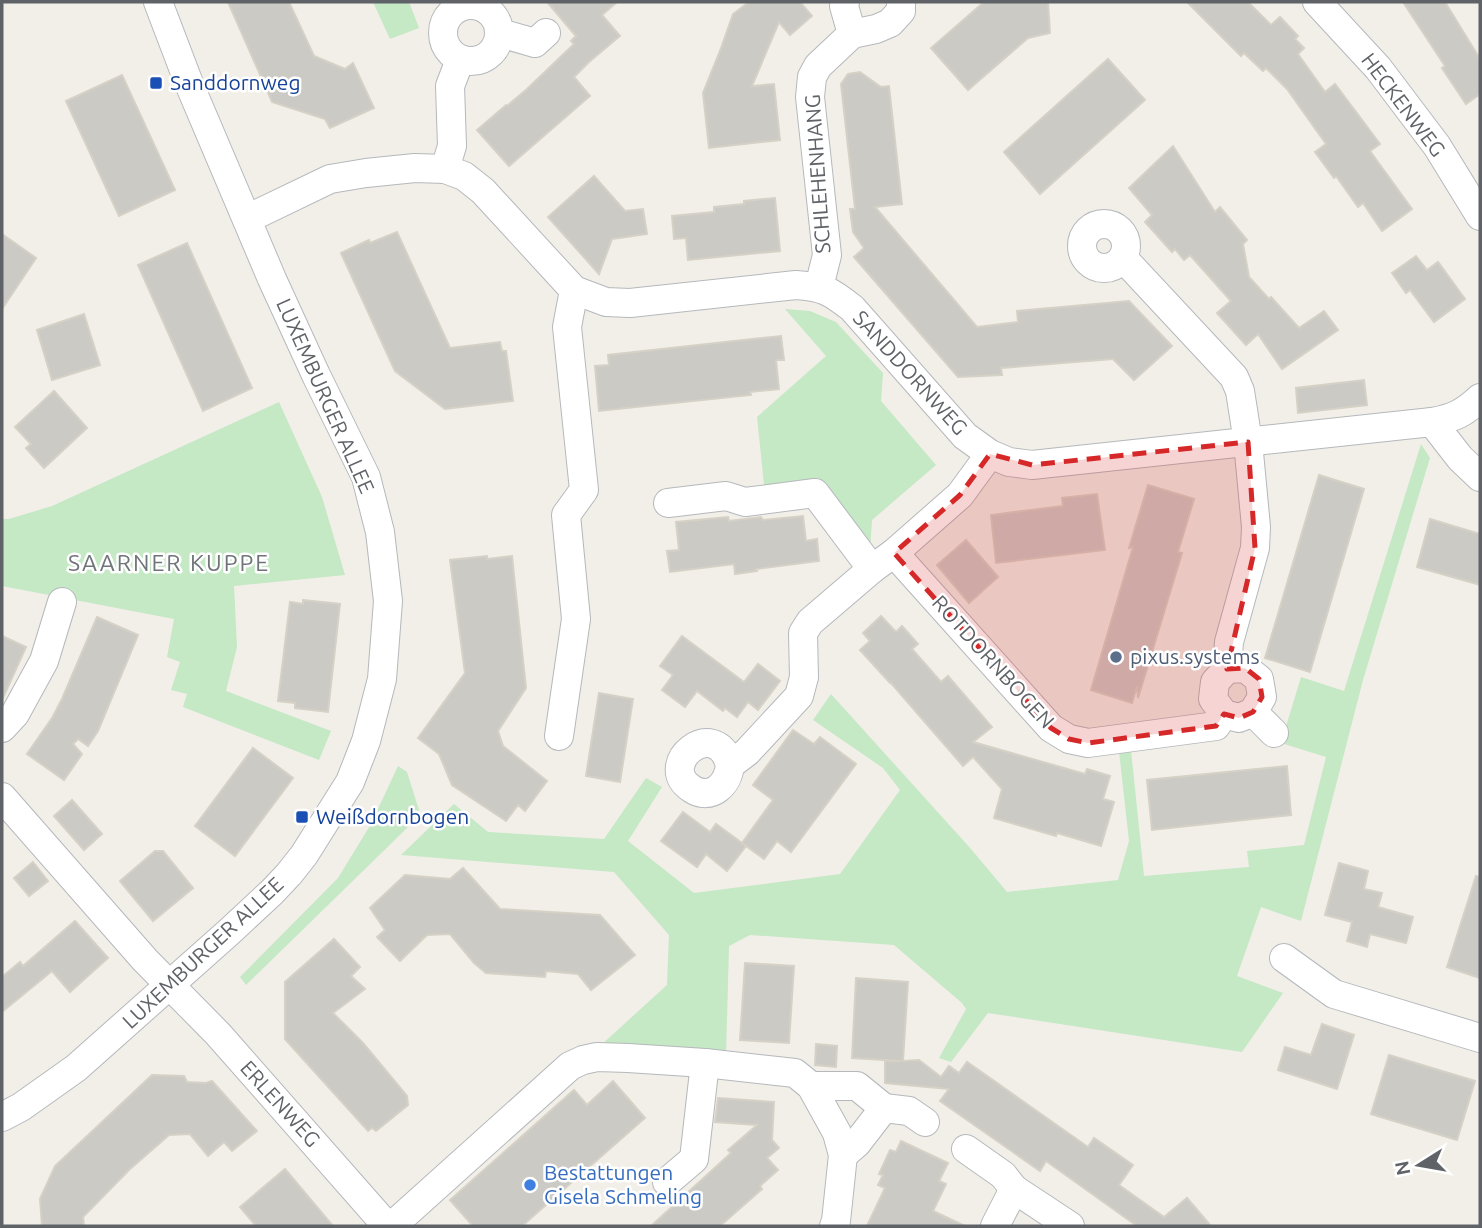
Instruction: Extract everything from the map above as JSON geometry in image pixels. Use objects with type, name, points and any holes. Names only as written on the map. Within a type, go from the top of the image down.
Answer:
[{"type":"street","name":"LUXEMBURGER ALLEE","points":[[2,1117],[76,1068],[272,892],[304,855],[350,782],[366,741],[382,679],[387,601],[380,532],[366,477],[310,363],[190,86],[158,2]]},
{"type":"street","points":[[845,2],[852,34]]},
{"type":"street","name":"SCHLEHENHANG","points":[[819,287],[827,255],[810,97],[812,78],[818,66],[852,34],[890,23],[901,11],[901,2]]},
{"type":"street","name":"HECKENWEG","points":[[1317,2],[1386,79],[1437,146],[1480,216]]},
{"type":"street","points":[[470,5],[485,8],[496,18],[500,33],[494,51],[478,61],[460,60],[448,50],[443,36],[446,21],[455,9],[470,5]]},
{"type":"street","points":[[500,33],[535,43],[546,33]]},
{"type":"street","points":[[445,169],[452,146],[450,86],[460,60]]},
{"type":"street","points":[[247,219],[318,184],[340,177],[415,168],[445,169],[464,176],[483,191],[575,289],[606,302],[630,303],[796,285],[819,287]]},
{"type":"street","points":[[1124,258],[1234,377],[1240,391],[1248,442],[1256,527],[1255,548],[1229,642],[1227,669],[1215,681],[1213,699],[1224,714]]},
{"type":"street","name":"SANDDORNWEG","points":[[819,287],[833,293],[852,308],[965,436],[990,454],[1009,462],[1032,464],[1432,422],[1450,419],[1480,398]]},
{"type":"street","points":[[559,736],[576,619],[566,515],[584,490],[567,327],[575,289]]},
{"type":"street","points":[[1432,422],[1460,458],[1480,477]]},
{"type":"street","points":[[730,765],[747,752],[799,696],[804,677],[803,633],[810,622],[961,495],[990,454]]},
{"type":"street","points":[[668,503],[726,496],[745,502],[815,493],[872,569]]},
{"type":"street","name":"ROTDORNBOGEN","points":[[894,553],[1051,729],[1069,739],[1088,743],[1216,726],[1224,714],[1239,718],[1253,712]]},
{"type":"street","points":[[2,728],[15,714],[44,661],[62,602]]},
{"type":"street","points":[[1227,669],[1245,668],[1259,679],[1262,697],[1253,712],[1274,733]]},
{"type":"street","name":"ERLENWEG","points":[[2,797],[145,960],[218,1034],[389,1226]]},
{"type":"street","points":[[1284,958],[1334,993],[1480,1038]]},
{"type":"street","points":[[389,1226],[569,1066],[597,1057],[705,1063],[795,1073],[811,1086],[837,1133],[843,1155],[834,1226]]},
{"type":"street","points":[[667,1182],[694,1159],[705,1063]]},
{"type":"street","points":[[811,1086],[857,1086],[884,1108],[909,1111],[925,1122]]},
{"type":"street","points":[[843,1155],[857,1143],[884,1108]]},
{"type":"street","points":[[965,1149],[1003,1175],[1014,1189],[1070,1226]]},
{"type":"street","points":[[995,1226],[1014,1189]]},
{"type":"highlighted area","points":[[1248,442],[1255,548],[1227,669],[1245,668],[1259,679],[1262,697],[1253,712],[1239,718],[1224,714],[1216,726],[1088,743],[1069,739],[1051,728],[894,553],[960,495],[990,454],[1032,465]]},
{"type":"green space","points":[[373,2],[409,2],[419,28],[390,39]]},
{"type":"green space","points":[[785,309],[810,311],[836,322],[883,373],[881,401],[936,465],[872,520],[870,551],[821,488],[765,494],[757,417],[826,356]]},
{"type":"green space","points":[[279,402],[322,497],[345,575],[234,586],[237,647],[226,691],[331,731],[319,760],[183,707],[187,694],[171,690],[180,662],[167,657],[174,619],[2,586],[2,519],[52,506]]},
{"type":"green space","points":[[1421,444],[1430,458],[1363,680],[1301,921],[1261,907],[1237,976],[1283,993],[1242,1052],[988,1013],[951,1062],[939,1058],[966,1009],[894,945],[750,935],[729,946],[726,1055],[600,1046],[667,985],[669,935],[614,872],[401,855],[454,804],[488,832],[604,839],[646,778],[662,787],[628,841],[694,893],[840,874],[900,790],[883,768],[813,720],[831,694],[1007,892],[1118,880],[1129,841],[1119,751],[1131,750],[1144,876],[1249,867],[1247,851],[1304,845],[1326,757],[1281,743],[1301,677],[1344,691]]},
{"type":"green space","points":[[398,766],[407,772],[419,810],[407,828],[246,985],[240,977],[338,878],[371,824]]},
{"type":"building","points":[[228,2],[289,2],[314,56],[345,69],[353,63],[374,108],[330,128],[325,119],[272,102]]},
{"type":"building","points":[[547,2],[617,2],[602,15],[620,36],[574,77],[590,96],[509,166],[477,130],[527,89],[574,44],[571,41],[576,36]]},
{"type":"building","points":[[749,2],[800,2],[812,16],[790,35],[779,22],[752,86],[774,84],[780,140],[709,148],[703,93],[733,14]]},
{"type":"building","points":[[984,2],[1048,2],[1050,33],[1028,38],[968,90],[931,48]]},
{"type":"building","points":[[1187,2],[1248,2],[1271,25],[1280,17],[1298,36],[1295,39],[1304,48],[1298,54],[1325,92],[1335,84],[1380,144],[1370,151],[1412,209],[1382,231],[1363,203],[1358,207],[1315,152],[1326,144],[1287,89],[1266,68],[1263,71],[1244,53],[1241,56]]},
{"type":"building","points":[[1403,2],[1445,2],[1480,59],[1480,94],[1466,104],[1442,68],[1445,66]]},
{"type":"building","points":[[1108,59],[1145,100],[1040,194],[1004,152]]},
{"type":"building","points":[[860,72],[881,87],[889,86],[902,204],[875,207],[977,327],[1018,322],[1017,311],[1129,301],[1172,346],[1134,380],[1113,359],[1001,368],[1002,375],[958,377],[854,257],[864,248],[853,232],[850,209],[855,209],[841,84],[848,74]]},
{"type":"building","points":[[122,75],[175,190],[119,216],[66,101]]},
{"type":"building","points":[[1173,146],[1215,212],[1220,207],[1247,240],[1243,244],[1249,277],[1299,328],[1324,311],[1338,330],[1282,369],[1258,334],[1246,345],[1217,313],[1231,301],[1190,255],[1184,260],[1175,249],[1172,252],[1145,222],[1152,215],[1129,188]]},
{"type":"building","points":[[594,176],[625,211],[643,209],[647,234],[612,239],[599,274],[548,217]]},
{"type":"building","points":[[775,198],[780,251],[688,260],[686,238],[674,239],[672,216],[714,212],[714,207]]},
{"type":"building","points":[[397,232],[450,348],[500,342],[502,351],[506,351],[513,401],[445,409],[395,371],[341,253],[369,240],[370,243]]},
{"type":"building","points":[[2,234],[36,258],[2,309]]},
{"type":"building","points":[[187,243],[252,388],[203,411],[138,265]]},
{"type":"building","points":[[1416,256],[1427,270],[1438,262],[1465,299],[1434,322],[1410,290],[1406,293],[1392,273]]},
{"type":"building","points":[[84,314],[100,365],[52,380],[37,330]]},
{"type":"building","points":[[781,336],[784,360],[776,360],[779,389],[750,392],[751,395],[599,411],[595,366],[609,365],[608,355]]},
{"type":"building","points":[[1364,380],[1367,405],[1298,413],[1296,388]]},
{"type":"building","points":[[54,391],[87,428],[44,468],[26,448],[31,444],[15,427]]},
{"type":"building","points":[[1319,475],[1364,489],[1310,672],[1265,658]]},
{"type":"building","points":[[1148,485],[1194,499],[1178,552],[1182,553],[1159,629],[1138,698],[1137,686],[1132,703],[1091,690],[1133,547],[1129,548]]},
{"type":"building","points":[[1097,494],[1105,550],[996,563],[991,515],[1063,506],[1062,498]]},
{"type":"building","points":[[803,516],[806,541],[817,539],[819,561],[735,574],[734,564],[670,572],[667,551],[679,550],[676,522],[728,517],[729,521]]},
{"type":"building","points":[[1430,519],[1480,534],[1480,585],[1417,567]]},
{"type":"building","points":[[966,540],[998,577],[969,603],[937,565]]},
{"type":"building","points":[[487,556],[487,559],[512,556],[526,688],[498,731],[503,746],[547,781],[525,811],[518,805],[506,821],[452,785],[439,754],[418,738],[465,673],[450,560]]},
{"type":"building","points":[[303,600],[340,604],[328,712],[295,708],[295,703],[278,701],[290,602],[303,604]]},
{"type":"building","points":[[881,616],[896,632],[902,626],[918,644],[912,649],[941,682],[948,676],[992,727],[973,742],[1085,774],[1087,769],[1110,776],[1103,799],[1114,802],[1101,846],[994,818],[1002,789],[973,757],[963,766],[860,650],[870,641],[863,633]]},
{"type":"building","points":[[97,617],[138,635],[98,731],[88,746],[78,739],[73,744],[82,754],[64,780],[27,754],[62,699]]},
{"type":"building","points":[[2,636],[26,647],[2,700]]},
{"type":"building","points":[[682,636],[744,682],[758,664],[780,681],[758,710],[748,702],[737,717],[725,708],[723,711],[697,691],[685,707],[662,690],[673,675],[660,666]]},
{"type":"building","points":[[599,693],[633,699],[620,782],[586,776]]},
{"type":"building","points":[[793,730],[814,744],[820,737],[856,764],[791,852],[777,841],[764,859],[742,843],[773,800],[753,785]]},
{"type":"building","points":[[253,748],[293,778],[235,856],[195,826]]},
{"type":"building","points":[[1287,766],[1291,815],[1152,830],[1147,780]]},
{"type":"building","points":[[72,800],[102,834],[84,850],[54,816]]},
{"type":"building","points":[[683,812],[710,832],[716,824],[746,846],[727,871],[706,854],[697,867],[661,841]]},
{"type":"building","points":[[155,851],[163,851],[193,888],[153,921],[120,881]]},
{"type":"building","points":[[33,862],[48,881],[29,896],[14,878]]},
{"type":"building","points":[[1339,863],[1368,871],[1364,889],[1382,893],[1378,907],[1413,917],[1406,943],[1370,934],[1367,947],[1347,941],[1352,922],[1325,915]]},
{"type":"building","points":[[463,868],[500,909],[600,915],[635,955],[591,990],[578,974],[546,971],[545,977],[486,973],[450,934],[427,935],[400,961],[377,937],[385,930],[370,908],[405,875],[450,879]]},
{"type":"building","points":[[1476,876],[1480,877],[1480,978],[1447,967]]},
{"type":"building","points":[[75,921],[108,958],[70,992],[52,971],[2,1012],[2,977],[20,962],[23,966]]},
{"type":"building","points":[[334,939],[360,967],[351,976],[365,989],[333,1013],[363,1043],[407,1096],[408,1105],[376,1131],[372,1128],[368,1131],[285,1039],[285,982]]},
{"type":"building","points":[[745,963],[794,966],[789,1043],[740,1040]]},
{"type":"building","points":[[856,978],[908,982],[903,1061],[919,1060],[941,1077],[949,1066],[959,1073],[967,1062],[1088,1147],[1094,1138],[1133,1165],[1119,1185],[1164,1217],[1187,1198],[1211,1226],[1137,1226],[1046,1161],[1040,1171],[940,1101],[949,1089],[885,1083],[885,1061],[901,1061],[852,1058]]},
{"type":"building","points":[[1322,1024],[1354,1035],[1337,1089],[1278,1070],[1285,1047],[1311,1055]]},
{"type":"building","points":[[816,1044],[837,1046],[836,1067],[815,1065]]},
{"type":"building","points":[[1389,1055],[1475,1081],[1457,1140],[1371,1114]]},
{"type":"building","points":[[152,1075],[184,1076],[187,1082],[212,1081],[257,1131],[232,1151],[224,1142],[208,1156],[190,1134],[169,1135],[129,1170],[83,1217],[84,1226],[42,1226],[40,1199],[55,1166]]},
{"type":"building","points":[[613,1081],[645,1118],[522,1226],[473,1226],[450,1200],[574,1090],[587,1105]]},
{"type":"building","points":[[718,1098],[774,1102],[772,1140],[779,1148],[767,1158],[778,1170],[760,1186],[762,1189],[720,1226],[651,1226],[731,1153],[728,1150],[757,1125],[715,1122]]},
{"type":"building","points":[[901,1141],[948,1163],[939,1181],[946,1184],[933,1211],[965,1226],[867,1226],[885,1188],[878,1185],[883,1175],[879,1174],[890,1150],[896,1152]]},
{"type":"building","points":[[285,1169],[333,1226],[256,1226],[240,1207]]},
{"type":"place","name":"Sanddornweg","points":[[156,83]]},
{"type":"place","name":"pixus.systems","points":[[1116,657]]},
{"type":"place","name":"Weißdornbogen","points":[[302,817]]},
{"type":"place","name":"Bestattungen Gisela Schmeling","points":[[530,1185]]},
{"type":"district","name":"SAARNER KUPPE","points":[[169,563]]}]
